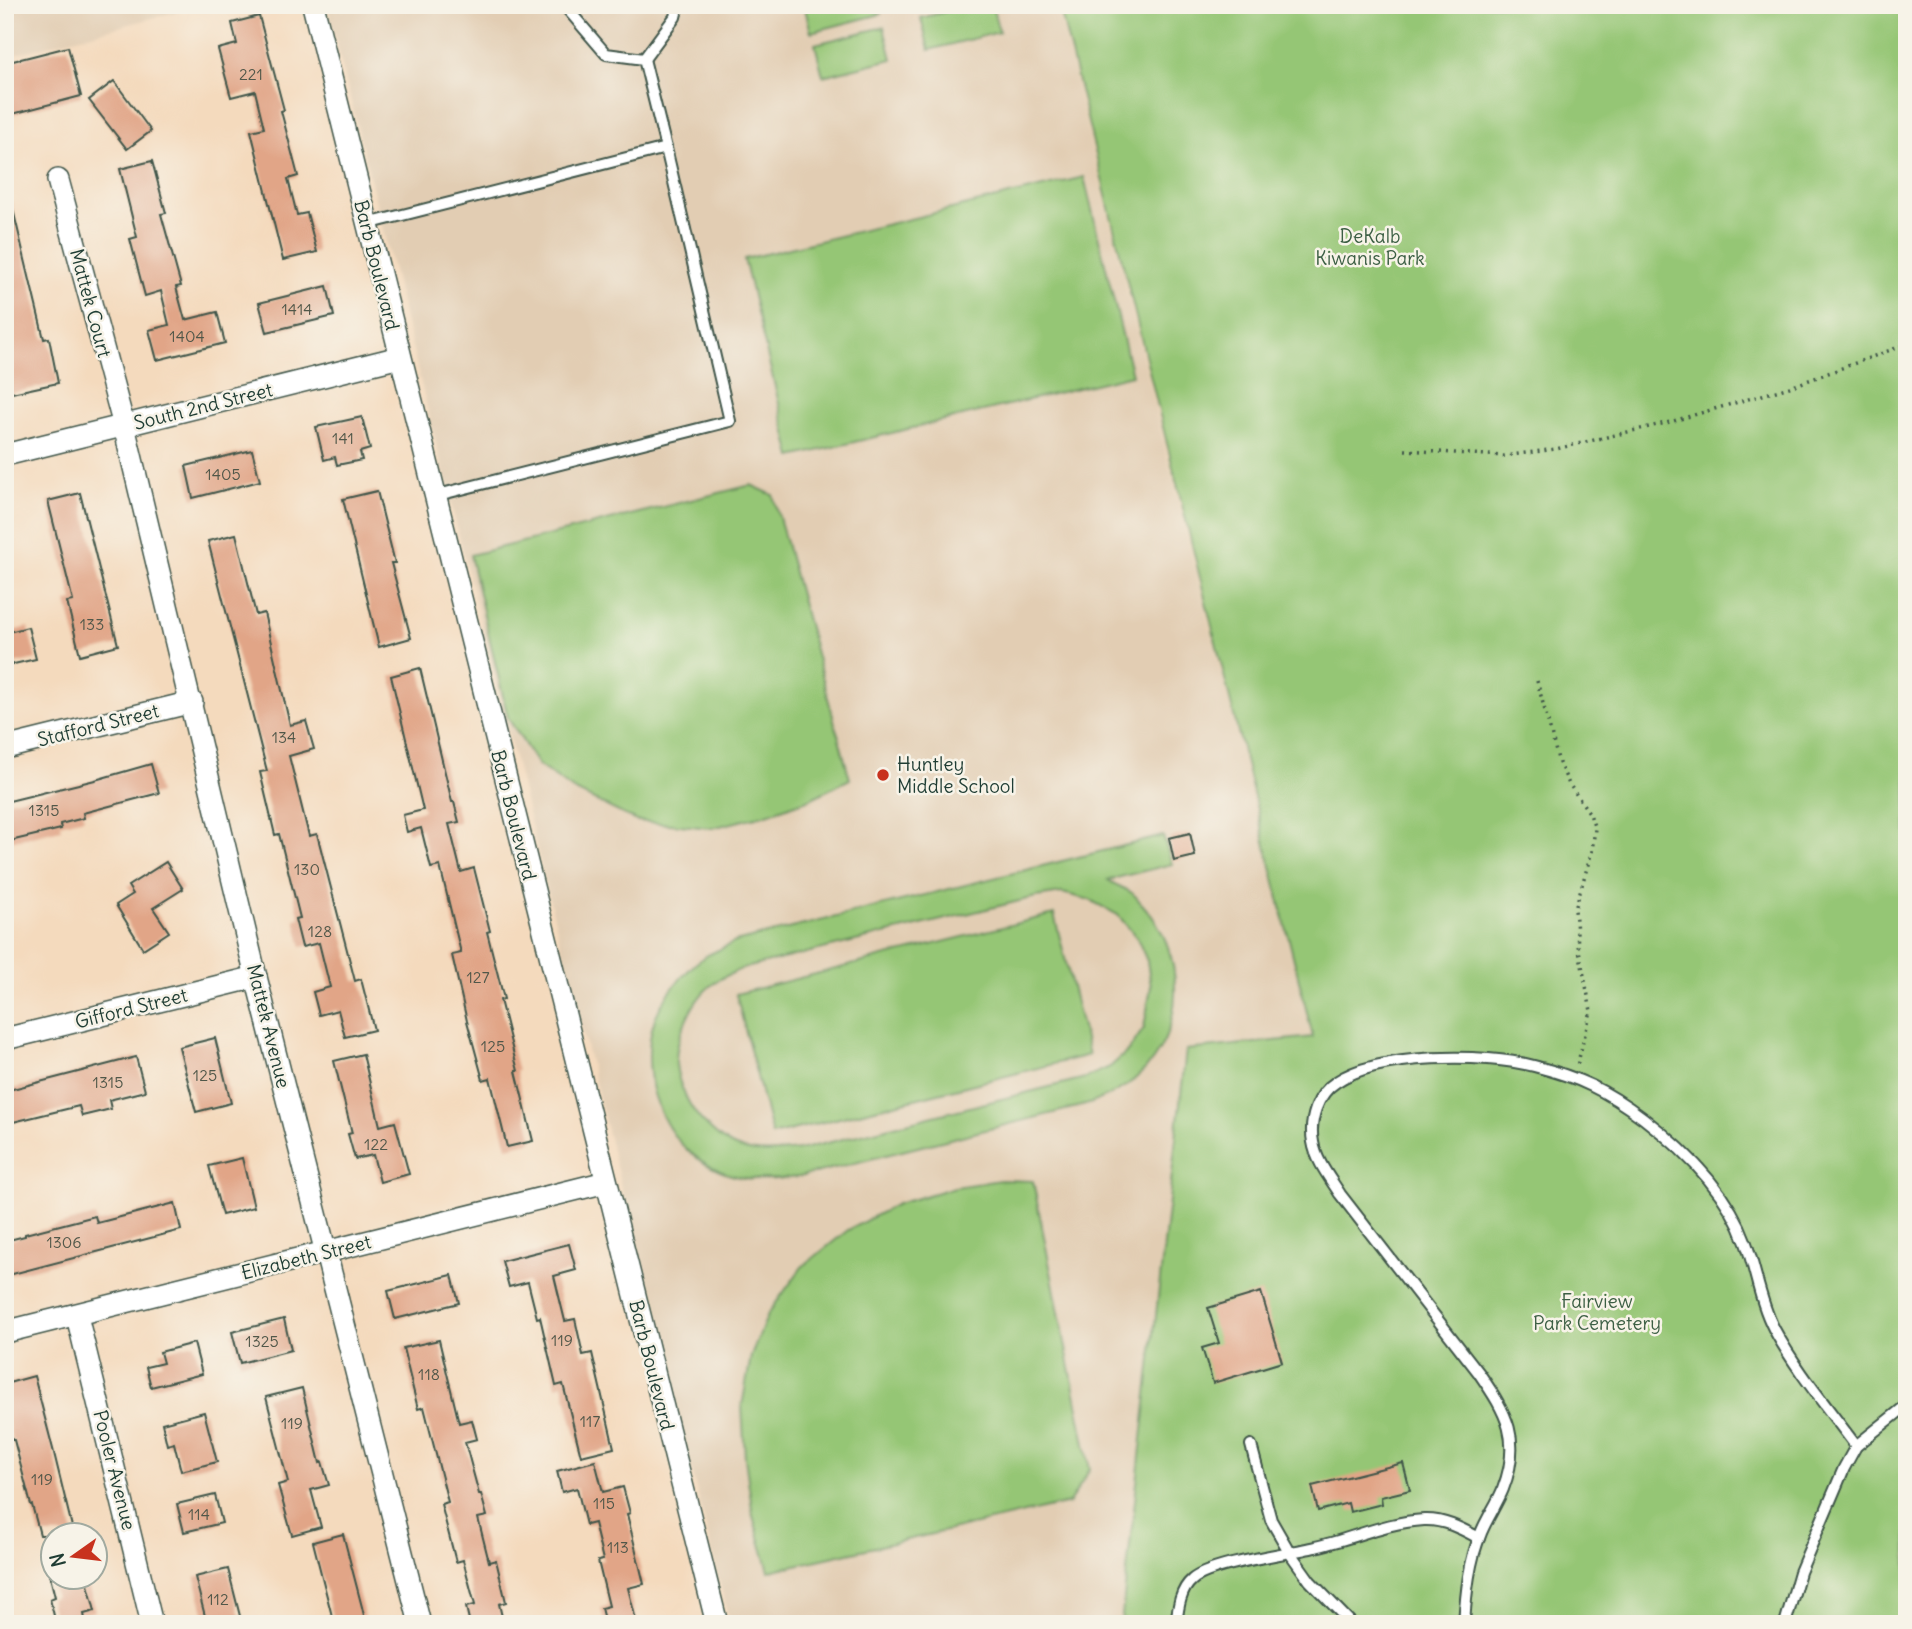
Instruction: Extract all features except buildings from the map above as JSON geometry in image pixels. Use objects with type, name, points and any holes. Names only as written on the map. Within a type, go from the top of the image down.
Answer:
[{"type":"street","name":"Barb Boulevard","points":[[313,5],[717,1624]]},
{"type":"street","name":"Mattek Court","points":[[58,180],[124,426]]},
{"type":"street","name":"South 2nd Street","points":[[5,456],[400,357]]},
{"type":"street","name":"Mattek Avenue","points":[[124,426],[256,977],[420,1624]]},
{"type":"street","name":"Stafford Street","points":[[5,748],[192,702]]},
{"type":"street","name":"Gifford Street","points":[[5,1039],[256,977]]},
{"type":"street","name":"Elizabeth Street","points":[[5,1332],[606,1182]]},
{"type":"street","name":"Pooler Avenue","points":[[77,1316],[152,1624]]},
{"type":"lane","points":[[564,5],[606,54],[644,59]]},
{"type":"lane","points":[[644,59],[675,17],[678,5]]},
{"type":"lane","points":[[434,496],[730,421],[644,59]]},
{"type":"lane","points":[[367,224],[666,149]]},
{"type":"lane","points":[[1464,1624],[1466,1593],[1474,1554],[1508,1472],[1512,1454],[1509,1425],[1496,1398],[1479,1373],[1340,1194],[1315,1152],[1312,1126],[1318,1103],[1336,1081],[1385,1065],[1425,1059],[1467,1058],[1531,1065],[1574,1078],[1604,1091],[1644,1119],[1714,1185],[1746,1243],[1763,1303],[1778,1336],[1856,1446]]},
{"type":"lane","points":[[1785,1624],[1800,1572],[1856,1446],[1907,1405]]},
{"type":"lane","points":[[1251,1445],[1271,1520],[1310,1581],[1352,1624]]},
{"type":"lane","points":[[1176,1624],[1179,1602],[1191,1580],[1207,1572],[1317,1547],[1392,1524],[1426,1520],[1451,1524],[1479,1538]]},
{"type":"path","points":[[1405,450],[1504,456],[1556,449],[1670,422],[1793,386],[1907,344]]},
{"type":"path","points":[[1536,681],[1559,763],[1569,784],[1590,814],[1595,829],[1592,852],[1575,909],[1578,945],[1591,1011],[1574,1078]]},
{"type":"shaded area","points":[[5,5],[201,5],[5,57]]},
{"type":"shaded area","name":"Huntley Middle School","points":[[327,5],[1057,5],[1313,1038],[1186,1051],[1121,1624],[730,1624]]},
{"type":"green space","points":[[804,5],[878,5],[881,14],[811,32]]},
{"type":"green space","points":[[971,5],[992,5],[999,32],[929,50],[921,18]]},
{"type":"green space","points":[[1059,5],[1907,5],[1907,1624],[1121,1624],[1186,1050],[1313,1037]]},
{"type":"green space","points":[[884,27],[892,59],[823,76],[815,44]]},
{"type":"green space","points":[[1084,177],[1132,375],[792,457],[744,259]]},
{"type":"green space","points":[[751,485],[773,495],[850,779],[810,799],[764,815],[712,828],[637,821],[573,790],[538,765],[508,718],[470,555]]},
{"type":"green space","points":[[1163,836],[1172,864],[1108,880],[1129,891],[1143,905],[1168,946],[1174,969],[1172,1017],[1165,1039],[1153,1060],[1136,1078],[1119,1090],[1089,1104],[799,1177],[749,1179],[713,1168],[675,1137],[656,1100],[649,1065],[649,1047],[657,1014],[674,987],[694,965],[735,942]],"holes":[[[1062,893],[1090,900],[1118,915],[1137,938],[1147,961],[1151,986],[1144,1028],[1128,1051],[1110,1067],[1085,1078],[799,1150],[777,1152],[748,1151],[725,1141],[702,1121],[685,1095],[676,1064],[678,1043],[686,1020],[698,999],[719,979],[741,969],[1036,897]]]},
{"type":"green space","points":[[1054,914],[1089,1055],[772,1135],[736,994]]},
{"type":"green space","points":[[1000,1180],[1033,1181],[1090,1469],[1069,1503],[769,1571],[753,1516],[745,1458],[742,1406],[751,1356],[768,1314],[802,1267],[848,1230],[897,1204],[955,1187]]},
{"type":"place","name":"Huntley Middle School","points":[[883,775]]},
{"type":"park label","name":"DeKalb Kiwanis Park","points":[[1370,247]]},
{"type":"park label","name":"Fairview Park Cemetery","points":[[1597,1312]]}]
